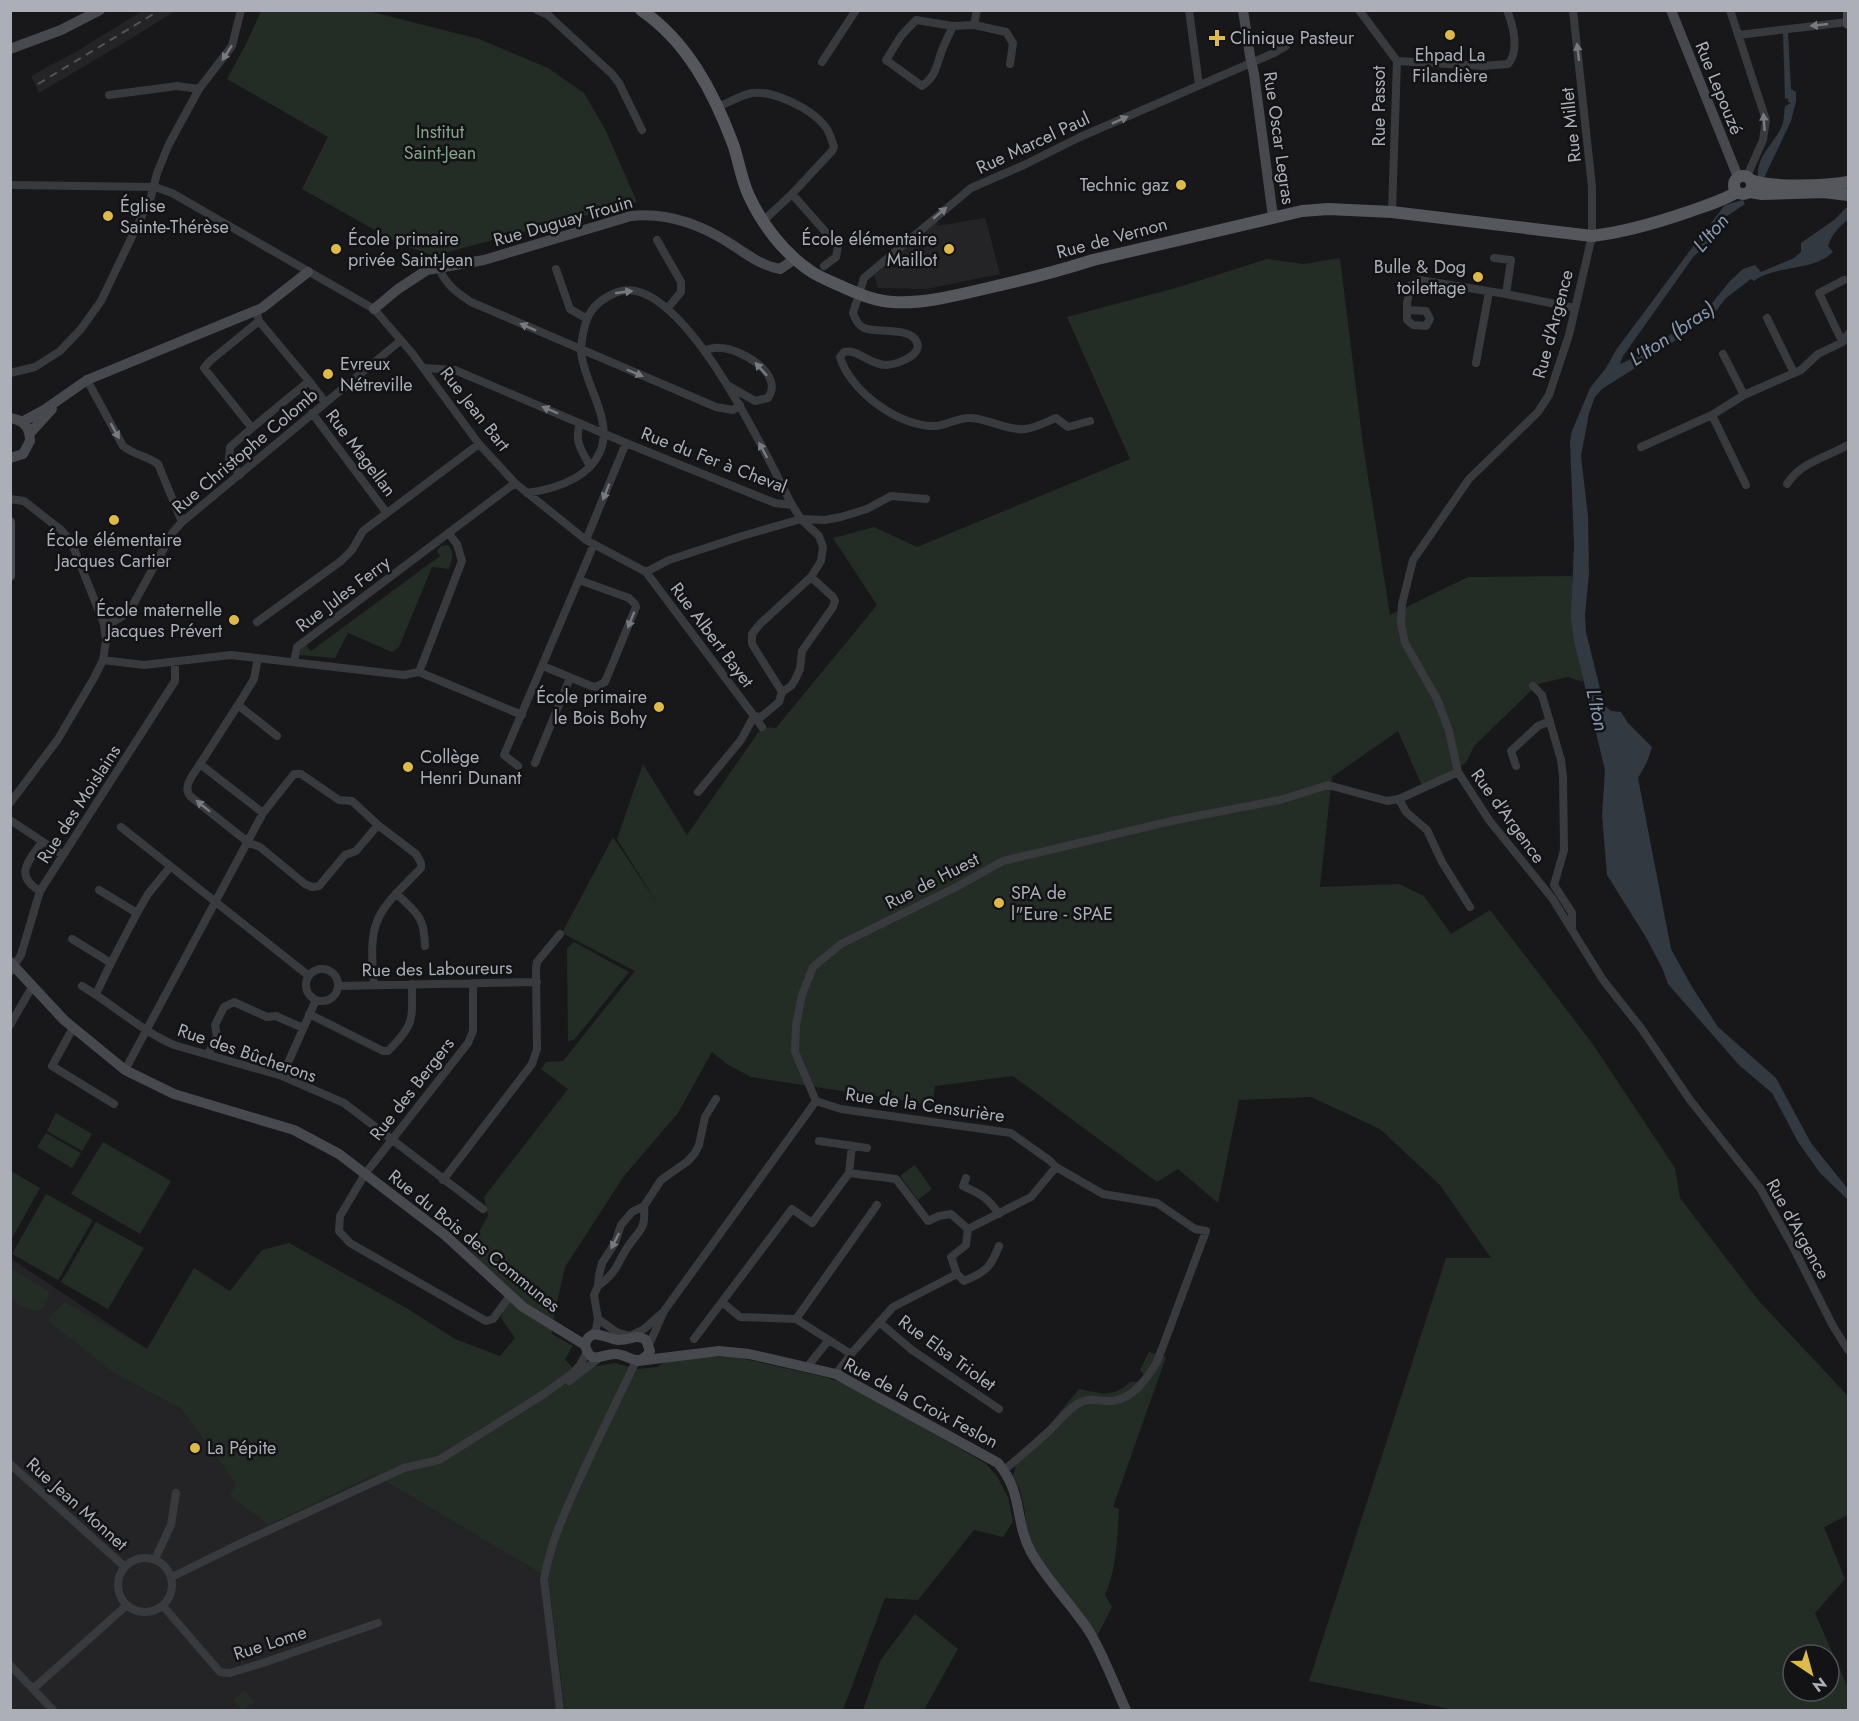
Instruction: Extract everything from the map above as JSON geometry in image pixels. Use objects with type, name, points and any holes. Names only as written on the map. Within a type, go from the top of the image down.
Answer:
[{"type":"main road","name":"Rue de Vernon","points":[[641,10],[679,44],[704,80],[733,144],[749,195],[763,221],[780,244],[795,259],[820,276],[875,300],[894,302],[937,299],[1302,211],[1328,209],[1392,212],[1592,236],[1624,232],[1653,224],[1725,199],[1751,186]]},
{"type":"main road","points":[[1848,182],[1848,194],[1824,192],[1751,186],[1848,182]]},
{"type":"street","points":[[10,49],[61,30],[100,10]]},
{"type":"street","points":[[10,373],[35,367],[60,351],[81,329],[101,302],[154,187],[169,144],[199,89],[232,46],[242,10]]},
{"type":"street","points":[[537,10],[551,13],[619,82],[642,130]]},
{"type":"street","points":[[822,62],[856,10]]},
{"type":"street","points":[[974,25],[977,10]]},
{"type":"street","points":[[1188,10],[1199,85]]},
{"type":"street","name":"Rue Oscar Legras","points":[[1243,10],[1273,217]]},
{"type":"street","name":"Rue Passot","points":[[1359,10],[1397,61],[1392,212]]},
{"type":"street","points":[[1397,61],[1483,66],[1508,64],[1514,54],[1514,40],[1507,10]]},
{"type":"street","name":"Rue Millet","points":[[1573,10],[1592,187],[1592,236]]},
{"type":"street","name":"Rue Lepouzé","points":[[1671,10],[1751,186]]},
{"type":"street","points":[[1730,10],[1766,120],[1751,186]]},
{"type":"street","points":[[1738,35],[1848,23],[1848,10]]},
{"type":"street","points":[[953,26],[937,68],[930,80],[922,86],[886,60],[901,36],[916,20],[953,26],[974,25],[1006,32],[1013,43],[1010,64]]},
{"type":"street","name":"Rue Marcel Paul","points":[[860,295],[864,278],[971,188],[1080,137],[1251,63],[1286,46],[1286,41]]},
{"type":"street","points":[[109,95],[177,86],[199,89]]},
{"type":"street","points":[[717,107],[751,93],[762,93],[795,104],[824,124],[830,133],[834,147],[832,151],[763,221]]},
{"type":"street","name":"Rue Jean Bart","points":[[10,185],[154,187],[172,193],[374,309],[424,368],[479,444],[515,483],[590,542],[646,572]]},
{"type":"street","points":[[792,194],[838,246],[836,257],[824,266]]},
{"type":"street","name":"Rue Duguay Trouin","points":[[374,309],[419,273],[484,260],[631,216],[672,217],[697,226],[772,268],[780,269],[795,259]]},
{"type":"street","name":"Rue d'Argence","points":[[1592,236],[1559,368],[1549,395],[1535,417],[1469,479],[1421,546],[1410,570],[1402,604],[1402,634],[1437,699],[1449,731],[1458,772],[1489,820],[1552,898],[1603,980],[1641,1028],[1690,1100],[1760,1188],[1848,1350]]},
{"type":"street","points":[[657,240],[681,282],[681,292],[667,309]]},
{"type":"street","points":[[1494,258],[1512,260],[1506,294]]},
{"type":"street","points":[[439,268],[444,280],[453,291],[471,302],[581,351],[726,410],[733,410],[740,405]]},
{"type":"street","points":[[527,493],[563,484],[590,466],[601,450],[604,434],[602,419],[581,351],[587,319],[570,309],[556,269]]},
{"type":"street","points":[[30,433],[16,420],[44,410],[87,380],[267,305],[308,272]]},
{"type":"street","points":[[1407,310],[1412,285],[1419,280],[1575,308]]},
{"type":"street","points":[[1844,280],[1819,292],[1840,337],[1846,337]]},
{"type":"street","name":"Rue du Fer à Cheval","points":[[587,319],[593,308],[608,297],[630,290],[658,300],[687,328],[705,350],[740,405],[792,505],[801,519],[819,536],[823,547],[821,561],[811,577]]},
{"type":"street","points":[[1476,363],[1489,292]]},
{"type":"street","points":[[860,295],[853,313],[861,327],[907,333],[913,337],[917,347],[912,356],[889,365],[872,363],[848,351],[840,357],[862,394],[885,409],[913,422],[936,426],[966,418],[1024,429],[1056,418],[1068,427],[1090,421]]},
{"type":"street","points":[[256,310],[259,321],[326,402]]},
{"type":"street","points":[[1767,318],[1794,373]]},
{"type":"street","points":[[252,428],[204,368],[259,321]]},
{"type":"street","points":[[1641,447],[1712,415],[1744,395],[1801,370],[1818,354],[1846,337]]},
{"type":"street","name":"Rue Christophe Colomb","points":[[104,624],[115,621],[129,612],[173,532],[182,522],[400,341]]},
{"type":"street","name":"Rue du Fer à Cheval","points":[[705,350],[718,347],[745,354],[764,371],[773,388],[768,398],[755,401],[728,385]]},
{"type":"street","points":[[1723,354],[1744,395]]},
{"type":"street","name":"Rue du Fer à Cheval","points":[[424,368],[456,370],[604,434],[775,503],[792,505]]},
{"type":"street","points":[[87,380],[123,446],[130,452],[149,458],[158,464],[182,522]]},
{"type":"street","points":[[240,475],[229,459],[230,447],[309,381]]},
{"type":"street","points":[[10,458],[23,454],[28,448],[30,433],[77,387]]},
{"type":"street","name":"Rue Magellan","points":[[312,413],[386,512]]},
{"type":"street","points":[[1712,415],[1746,485]]},
{"type":"street","points":[[580,423],[576,435],[577,441],[590,466]]},
{"type":"street","name":"Rue du Fer à Cheval","points":[[518,766],[504,755],[517,720],[522,715],[579,580],[590,542],[626,443]]},
{"type":"street","name":"Rue Magellan","points":[[257,622],[341,561],[352,550],[363,531],[386,512],[479,444]]},
{"type":"street","points":[[1788,483],[1794,474],[1817,458],[1848,445]]},
{"type":"street","name":"Rue Jules Ferry","points":[[294,662],[297,647],[515,483]]},
{"type":"street","points":[[646,572],[669,560],[801,519],[825,520],[841,517],[867,509],[891,496],[926,499]]},
{"type":"street","points":[[10,499],[24,501],[72,541],[104,624],[106,641],[103,660],[58,739],[10,803]]},
{"type":"street","points":[[10,522],[10,576]]},
{"type":"street","points":[[419,672],[462,561],[457,544],[448,533]]},
{"type":"street","name":"Rue Albert Bayet","points":[[646,572],[762,727]]},
{"type":"street","points":[[698,792],[741,740],[754,716],[761,717],[779,702],[782,692],[795,680],[800,669],[802,651],[835,601],[811,577],[752,634],[752,644],[782,692]]},
{"type":"street","points":[[543,666],[597,687],[605,682],[636,604],[629,598],[579,580]]},
{"type":"street","points":[[103,660],[144,665],[231,655],[404,675],[419,672],[522,715]]},
{"type":"street","points":[[258,658],[254,679],[187,786],[187,793],[249,843],[260,846],[305,884],[312,887],[319,886],[345,855],[356,851],[378,825]]},
{"type":"street","name":"Rue des Moislains","points":[[12,967],[27,938],[40,891],[175,681],[175,663]]},
{"type":"street","points":[[535,763],[570,678]]},
{"type":"street","points":[[1533,686],[1542,695],[1561,760],[1564,850],[1554,885],[1572,913],[1572,927]]},
{"type":"street","points":[[238,705],[277,736]]},
{"type":"street","points":[[1516,766],[1511,750],[1538,726],[1550,721]]},
{"type":"street","points":[[200,764],[263,813]]},
{"type":"street","name":"Rue de Huest","points":[[816,1101],[795,1052],[796,1025],[802,995],[813,967],[841,944],[1003,861],[1176,820],[1280,800],[1328,785],[1373,799],[1388,801],[1399,799],[1458,772]]},
{"type":"street","points":[[125,1070],[249,843],[263,813],[294,774],[301,774],[339,800],[352,801],[378,825],[416,854],[421,863],[421,868],[396,893],[378,916],[373,930],[374,985]]},
{"type":"street","points":[[1399,799],[1406,812],[1427,830],[1442,862],[1470,907]]},
{"type":"street","points":[[10,820],[63,855]]},
{"type":"street","points":[[121,828],[309,976],[307,989],[316,1000],[282,1076]]},
{"type":"street","points":[[40,891],[26,879],[24,872],[42,842]]},
{"type":"street","points":[[96,994],[148,894],[170,867]]},
{"type":"street","points":[[99,890],[137,913]]},
{"type":"street","points":[[396,893],[421,917],[424,928],[424,946]]},
{"type":"street","points":[[443,1180],[532,1064],[537,1048],[537,962],[560,934]]},
{"type":"street","points":[[72,939],[111,963]]},
{"type":"street","name":"Rue du Bois des Communes","points":[[12,967],[73,1028],[125,1070],[174,1094],[294,1130],[339,1154],[445,1235],[510,1296],[536,1317],[586,1348],[591,1356],[599,1358],[616,1354],[636,1361]]},
{"type":"street","name":"Rue des Laboureurs","points":[[309,976],[317,970],[327,970],[335,976],[338,986],[330,999],[316,1000]]},
{"type":"street","name":"Rue des Laboureurs","points":[[338,986],[537,982]]},
{"type":"street","name":"Rue des Bergers","points":[[473,983],[473,1031],[468,1043],[365,1174],[340,1216],[339,1231],[350,1243],[486,1322],[493,1318],[510,1296]]},
{"type":"street","points":[[309,1014],[383,1051],[388,1051],[403,1035],[412,1020],[412,984]]},
{"type":"street","name":"Rue des Bûcherons","points":[[82,986],[146,1032],[174,1045],[282,1076],[344,1103],[483,1209]]},
{"type":"street","points":[[10,1025],[32,987]]},
{"type":"street","points":[[208,1054],[217,1036],[216,1025],[224,1006],[234,1002],[267,1017],[276,1016],[303,1028]]},
{"type":"street","points":[[73,1028],[52,1066],[114,1104]]},
{"type":"street","points":[[172,1577],[404,1468],[439,1460],[544,1394],[573,1373],[580,1365],[587,1339],[596,1329],[598,1319],[594,1295],[602,1263],[615,1243],[621,1226],[632,1212],[644,1206],[661,1180],[688,1161],[695,1153],[705,1117],[716,1099]]},
{"type":"street","points":[[649,1345],[664,1311],[816,1101]]},
{"type":"street","name":"Rue de la Censurière","points":[[816,1101],[841,1109],[1011,1133],[1056,1167],[1103,1194],[1157,1203],[1195,1229],[1206,1231],[1157,1362],[1149,1375],[1127,1397],[1114,1401],[1082,1401],[1004,1470]]},
{"type":"street","points":[[819,1141],[867,1148]]},
{"type":"street","points":[[694,1339],[792,1209],[812,1223],[849,1173],[852,1146]]},
{"type":"street","points":[[968,1229],[1031,1197],[1056,1167]]},
{"type":"street","points":[[849,1173],[896,1179],[928,1221],[951,1214],[968,1229]]},
{"type":"street","points":[[966,1178],[963,1186],[984,1196],[999,1214]]},
{"type":"street","points":[[796,1319],[877,1205]]},
{"type":"street","points":[[598,1286],[616,1270],[627,1248],[639,1235],[645,1219],[644,1206]]},
{"type":"street","points":[[968,1229],[966,1245],[951,1257],[957,1274],[964,1281],[984,1272],[993,1262],[999,1246]]},
{"type":"street","points":[[836,1374],[893,1307],[957,1274]]},
{"type":"street","points":[[722,1302],[740,1317],[796,1319],[851,1354]]},
{"type":"street","points":[[593,1334],[599,1333],[619,1340],[644,1329],[664,1311]]},
{"type":"street","points":[[560,1710],[544,1579],[552,1541],[636,1361],[644,1358],[650,1351],[646,1340],[618,1333],[598,1319]]},
{"type":"street","name":"Rue Elsa Triolet","points":[[879,1322],[921,1357],[999,1408]]},
{"type":"street","points":[[807,1366],[828,1341]]},
{"type":"street","name":"Rue de la Croix Feslon","points":[[649,1345],[654,1351],[677,1355]]},
{"type":"street","name":"Rue de la Croix Feslon","points":[[636,1361],[652,1361],[677,1355],[719,1351],[749,1354],[836,1374],[987,1455],[1004,1470]]},
{"type":"street","points":[[544,1394],[570,1380],[599,1358]]},
{"type":"street","name":"Rue Jean Monnet","points":[[10,1464],[124,1566]]},
{"type":"street","points":[[1004,1470],[1016,1495],[1023,1531],[1031,1552],[1089,1632],[1126,1710]]},
{"type":"street","points":[[155,1558],[171,1525],[176,1493]]},
{"type":"street","points":[[141,1557],[155,1558],[167,1568],[172,1577],[171,1595],[163,1606],[156,1610],[140,1612],[127,1605],[120,1597],[118,1581],[124,1566],[141,1557]]},
{"type":"street","points":[[34,1688],[127,1605]]},
{"type":"street","name":"Rue Lome","points":[[163,1606],[220,1672],[230,1672],[263,1663],[378,1623]]},
{"type":"street","points":[[10,1665],[53,1710]]},
{"type":"shaded area","points":[[142,11],[175,11],[39,93],[31,76],[79,50]]},
{"type":"shaded area","name":"École élémentaire Maillot","points":[[984,218],[1000,274],[927,289],[878,288],[874,275],[938,220],[937,226]]},
{"type":"shaded area","points":[[10,1258],[147,1349],[117,1374],[181,1409],[269,1525],[375,1475],[548,1578],[565,1710],[11,1710]]},
{"type":"green space","name":"Institut Saint-Jean","points":[[261,11],[368,11],[479,39],[548,68],[584,93],[605,129],[637,202],[433,256],[396,242],[302,189],[328,137],[227,79]]},
{"type":"green space","points":[[1340,258],[1363,445],[1390,615],[1468,577],[1572,576],[1583,682],[1568,677],[1538,684],[1474,746],[1466,763],[1422,786],[1398,731],[1332,777],[1320,887],[1399,884],[1424,896],[1451,934],[1490,910],[1592,1043],[1675,1168],[1680,1198],[1758,1300],[1848,1394],[1848,1515],[1824,1527],[1845,1579],[1815,1613],[1828,1643],[1781,1643],[1781,1703],[1841,1703],[1841,1672],[1848,1688],[1848,1710],[1455,1710],[1309,1681],[1446,1258],[1491,1258],[1440,1185],[1380,1129],[1311,1097],[1239,1100],[1218,1203],[1178,1169],[1157,1182],[1013,1076],[935,1086],[933,1105],[751,1077],[727,1064],[712,1052],[678,1113],[624,1176],[565,1267],[552,1334],[573,1346],[565,1359],[581,1377],[591,1367],[615,1363],[638,1369],[657,1367],[667,1361],[731,1356],[825,1377],[849,1385],[985,1463],[997,1476],[1008,1497],[1013,1522],[1003,1537],[974,1530],[918,1600],[885,1598],[843,1710],[565,1710],[548,1578],[375,1475],[269,1525],[230,1496],[236,1483],[181,1409],[116,1374],[48,1321],[50,1316],[65,1302],[147,1349],[194,1268],[230,1291],[262,1250],[289,1243],[408,1309],[455,1339],[500,1356],[515,1338],[501,1318],[506,1301],[512,1295],[469,1249],[488,1216],[484,1197],[568,1089],[541,1069],[546,1062],[563,1061],[635,971],[562,933],[613,837],[659,906],[617,839],[643,764],[687,835],[762,727],[776,728],[877,605],[833,538],[874,527],[917,547],[1130,459],[1067,317],[1179,287],[1267,259],[1304,264]]},
{"type":"green space","points":[[448,545],[452,553],[449,569],[432,567],[399,647],[392,652],[348,633],[335,658],[300,655],[301,649],[306,645],[311,651],[440,556],[437,551],[441,546]]},
{"type":"green space","points":[[574,942],[629,972],[574,1040],[568,1041],[567,948]]},
{"type":"green space","points":[[56,1113],[92,1134],[82,1151],[47,1131]]},
{"type":"green space","points":[[46,1133],[81,1153],[72,1168],[37,1147]]},
{"type":"green space","points":[[103,1142],[171,1181],[140,1234],[71,1194]]},
{"type":"green space","points":[[915,1165],[932,1189],[918,1200],[900,1176]]},
{"type":"green space","points":[[11,1171],[40,1188],[11,1240]]},
{"type":"green space","points":[[46,1194],[93,1220],[58,1280],[12,1254]]},
{"type":"green space","points":[[96,1222],[144,1248],[108,1309],[61,1282]]},
{"type":"green space","points":[[10,1268],[49,1291],[47,1300],[40,1310],[23,1307],[11,1299]]},
{"type":"green space","points":[[1149,1352],[1166,1357],[1113,1507],[1119,1509],[1117,1542],[1112,1574],[1105,1595],[1112,1607],[1097,1636],[1033,1548],[1027,1535],[1020,1490],[1013,1476],[1016,1465],[1079,1389],[1112,1393],[1130,1382],[1137,1382],[1144,1375],[1140,1370]]},
{"type":"green space","points":[[915,1614],[958,1649],[924,1710],[863,1710],[880,1661]]},
{"type":"green space","points":[[245,1690],[255,1702],[242,1710],[233,1699]]},
{"type":"water","points":[[1783,33],[1788,33],[1791,89],[1796,92],[1796,101],[1791,121],[1763,180],[1758,176],[1760,162],[1782,126],[1785,106],[1791,103],[1788,102],[1788,98],[1785,99]]},
{"type":"water","points":[[1743,200],[1745,204],[1721,220],[1711,242],[1694,256],[1623,356],[1620,364],[1646,352],[1708,308],[1743,269],[1755,265],[1761,272],[1794,258],[1801,252],[1801,243],[1834,220],[1848,206],[1848,220],[1833,235],[1828,246],[1833,252],[1825,258],[1815,263],[1773,272],[1754,281],[1751,279],[1726,298],[1716,311],[1651,358],[1602,389],[1595,397],[1589,413],[1581,456],[1588,516],[1589,573],[1585,615],[1586,632],[1604,705],[1611,711],[1621,712],[1628,723],[1652,747],[1638,778],[1671,949],[1718,1027],[1776,1078],[1811,1143],[1848,1189],[1848,1200],[1820,1173],[1798,1142],[1772,1093],[1739,1065],[1668,984],[1647,939],[1607,875],[1602,815],[1605,770],[1574,641],[1571,617],[1574,545],[1570,442],[1572,431],[1590,388],[1606,368],[1616,350],[1703,233],[1706,235],[1714,226],[1711,223],[1725,205]]},
{"type":"railway","points":[[38,84],[160,10]]},
{"type":"place","name":"Ehpad La Filandière","points":[[1450,35]]},
{"type":"place","name":"Clinique Pasteur","points":[[1217,38]]},
{"type":"place","name":"Technic gaz","points":[[1181,185]]},
{"type":"place","name":"Église Sainte-Thérèse","points":[[108,216]]},
{"type":"place","name":"École primaire privée Saint-Jean","points":[[336,249]]},
{"type":"place","name":"École élémentaire Maillot","points":[[949,249]]},
{"type":"place","name":"Bulle & Dog toilettage","points":[[1478,277]]},
{"type":"place","name":"Evreux Nétreville","points":[[328,374]]},
{"type":"place","name":"École élémentaire Jacques Cartier","points":[[114,520]]},
{"type":"place","name":"École maternelle Jacques Prévert","points":[[234,620]]},
{"type":"place","name":"École primaire le Bois Bohy","points":[[659,707]]},
{"type":"place","name":"Collège Henri Dunant","points":[[408,767]]},
{"type":"place","name":"SPA de l\"Eure - SPAE","points":[[999,903]]},
{"type":"place","name":"La Pépite","points":[[195,1448]]},
{"type":"water label","name":"L'Iton","points":[[1711,233]]},
{"type":"water label","name":"L'Iton (bras)","points":[[1672,334]]},
{"type":"water label","name":"L'Iton","points":[[1597,710]]}]
